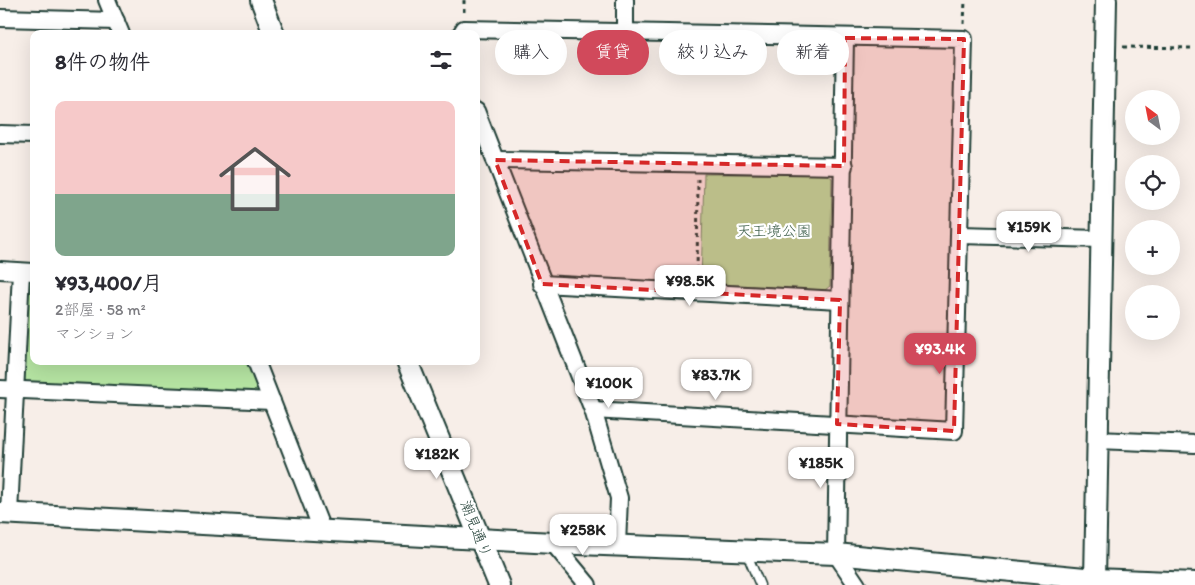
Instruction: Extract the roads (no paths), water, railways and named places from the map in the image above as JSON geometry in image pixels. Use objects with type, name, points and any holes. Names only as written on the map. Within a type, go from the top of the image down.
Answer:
[{"type":"street","points":[[0,18],[119,27],[107,0]]},
{"type":"street","points":[[260,0],[272,30]]},
{"type":"street","points":[[625,0],[625,30]]},
{"type":"street","points":[[1095,579],[1096,440],[1106,0]]},
{"type":"street","points":[[480,30],[577,33]]},
{"type":"street","points":[[649,34],[777,37]]},
{"type":"street","points":[[593,410],[954,431],[964,39],[849,38]]},
{"type":"street","points":[[845,75],[836,554],[857,585]]},
{"type":"street","points":[[480,121],[542,284],[593,410],[619,498],[617,545]]},
{"type":"street","points":[[0,134],[30,135]]},
{"type":"street","points":[[495,160],[844,166]]},
{"type":"street","points":[[960,235],[1100,239]]},
{"type":"street","points":[[0,270],[27,272],[8,390],[4,513],[553,543],[836,554],[1095,579],[1195,583]]},
{"type":"street","points":[[542,284],[840,300]]},
{"type":"street","points":[[258,365],[322,530]]},
{"type":"street","name":"潮見通り","points":[[408,365],[499,585]]},
{"type":"street","points":[[8,390],[272,401]]},
{"type":"street","points":[[1096,440],[1195,444]]},
{"type":"street","points":[[553,543],[588,585]]},
{"type":"lane","points":[[745,550],[760,585]]},
{"type":"park label","name":"天王境公園","points":[[774,231]]}]
